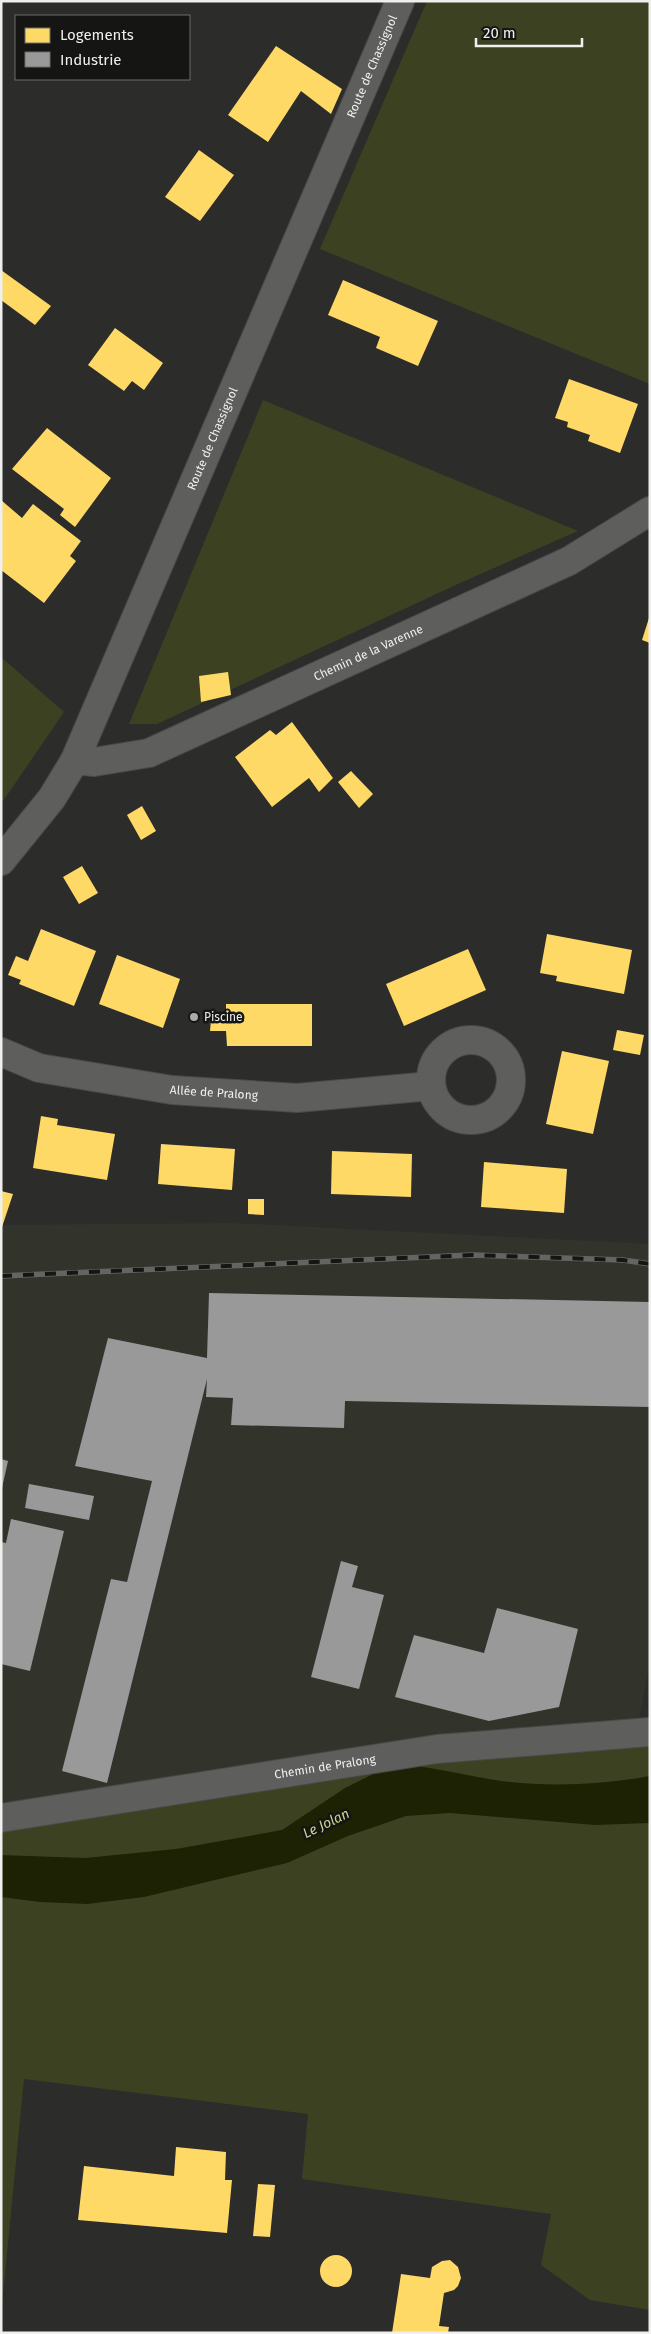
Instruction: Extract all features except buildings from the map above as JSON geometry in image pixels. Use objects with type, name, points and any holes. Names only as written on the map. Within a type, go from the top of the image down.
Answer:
[{"type":"street","name":"Route de Chassignol","points":[[1,861],[52,798],[75,760],[400,1]]},
{"type":"street","name":"Chemin de la Varenne","points":[[75,760],[94,762],[149,753],[569,561],[650,511]]},
{"type":"street","name":"Allée de Pralong","points":[[1,1052],[39,1068],[172,1090],[296,1098],[431,1086]]},
{"type":"street","name":"Chemin de Pralong","points":[[1,1818],[437,1750],[650,1732]]},
{"type":"shaded area","points":[[427,1],[650,1],[650,384],[320,249]]},
{"type":"shaded area","points":[[263,400],[578,531],[460,583],[157,724],[129,724]]},
{"type":"shaded area","points":[[1,657],[64,712],[3,801],[1,799]]},
{"type":"shaded area","points":[[233,1223],[650,1244],[650,1663],[634,1744],[448,1762],[1,1831],[1,1225]]},
{"type":"shaded area","points":[[650,1744],[650,2310],[590,2300],[541,2265],[551,2214],[302,2179],[308,2114],[24,2079],[1,2315],[1,1831],[448,1762]]},
{"type":"water","name":"Le Jolan","points":[[418,1766],[501,1781],[538,1784],[594,1783],[650,1776],[650,1823],[595,1825],[450,1813],[406,1816],[348,1836],[287,1863],[144,1897],[87,1904],[40,1902],[1,1897],[1,1855],[85,1858],[176,1849],[282,1830],[345,1788],[375,1773]]},
{"type":"railway","points":[[1,1276],[472,1255],[623,1260],[650,1264]]},
{"type":"place","name":"Piscine","points":[[194,1017]]}]
